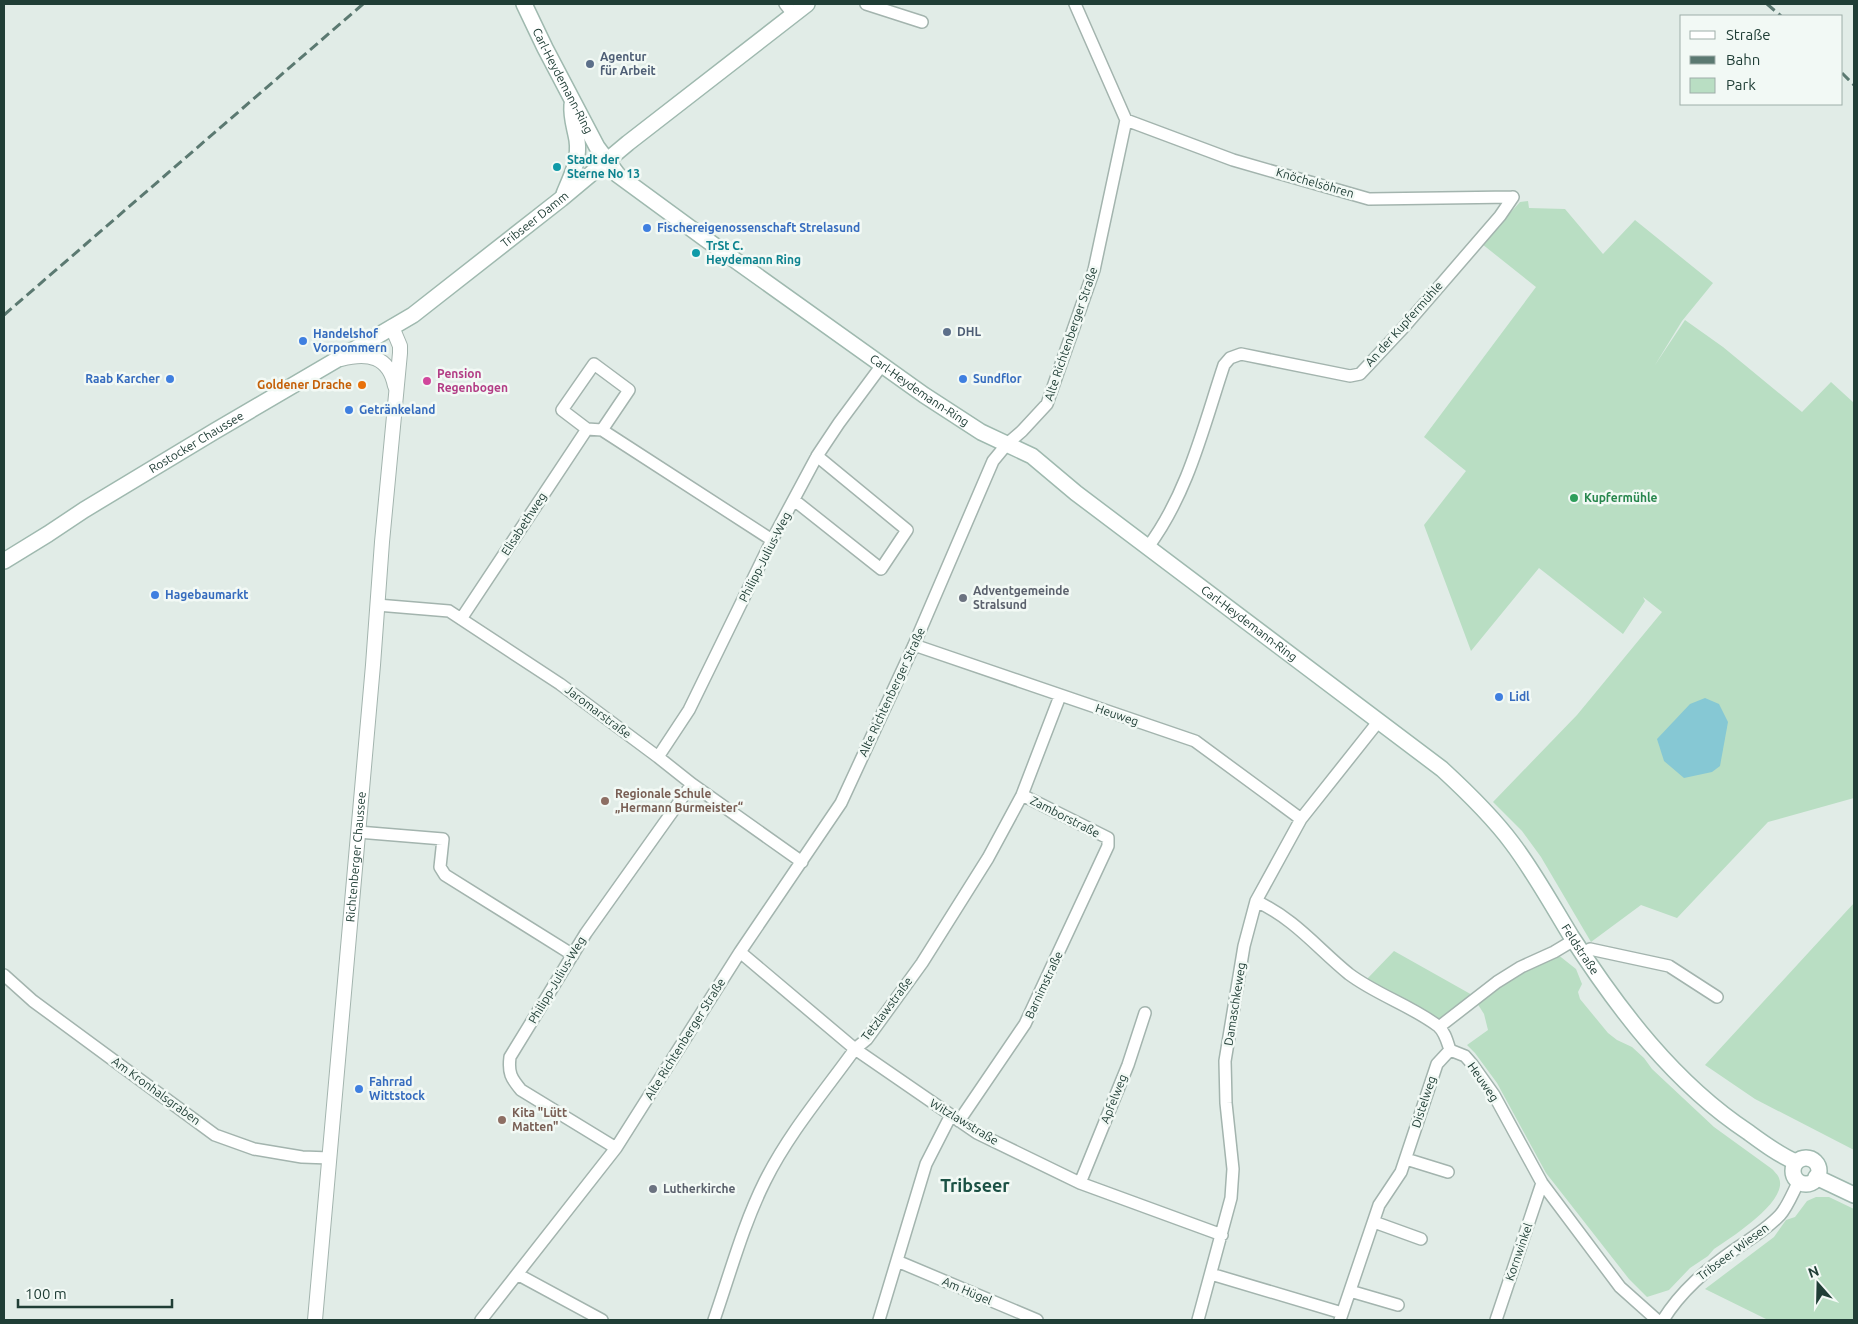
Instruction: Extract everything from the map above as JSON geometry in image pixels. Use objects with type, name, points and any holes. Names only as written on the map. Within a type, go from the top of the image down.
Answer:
[{"type":"main road","name":"Carl-Heydemann-Ring","points":[[524,4],[597,147],[618,175],[924,395],[981,432],[1032,456],[1076,493],[1378,722]]},
{"type":"main road","name":"Tribseer Damm","points":[[392,327],[441,293],[562,198],[789,9],[807,4]]},
{"type":"main road","points":[[562,198],[573,173],[577,155],[577,139],[571,115],[572,101]]},
{"type":"main road","name":"Rostocker Chaussee","points":[[4,561],[84,510],[392,327]]},
{"type":"main road","name":"Feldstraße","points":[[1378,722],[1442,769],[1492,818],[1513,844],[1574,940],[1633,1023],[1654,1049],[1691,1088],[1726,1118],[1770,1148],[1796,1162],[1803,1158],[1812,1159],[1818,1169],[1816,1177]]},
{"type":"main road","points":[[1796,1162],[1793,1170],[1794,1175],[1799,1181],[1810,1182],[1816,1177],[1854,1196]]},
{"type":"street","points":[[870,4],[922,22]]},
{"type":"street","points":[[1076,4],[1126,120]]},
{"type":"street","name":"Knöchelsöhren","points":[[1126,120],[1233,160],[1369,199],[1513,197]]},
{"type":"street","name":"Alte Richtenberger Straße","points":[[481,1320],[616,1148],[740,952],[841,803],[914,644],[993,461],[1046,404],[1094,270],[1126,120]]},
{"type":"street","name":"An der Kupfermühle","points":[[1148,547],[1165,522],[1184,485],[1224,365],[1230,358],[1240,354],[1350,376],[1360,374],[1405,326],[1500,216],[1513,197]]},
{"type":"street","name":"Richtenberger Chaussee","points":[[315,1320],[400,353],[400,346],[392,327]]},
{"type":"street","name":"Richtenberger Chaussee","points":[[331,362],[358,356],[378,359],[385,364],[390,372],[396,392]]},
{"type":"street","points":[[602,430],[629,390],[594,364],[562,410],[587,429],[602,430],[772,540]]},
{"type":"street","name":"Philipp-Julius-Weg","points":[[658,757],[689,710],[772,540],[818,456],[838,423],[882,365]]},
{"type":"street","name":"Elisabethweg","points":[[461,619],[587,429]]},
{"type":"street","points":[[794,500],[881,569],[907,530],[818,456]]},
{"type":"street","name":"Jaromarstraße","points":[[377,605],[449,611],[560,684],[692,784],[802,862]]},
{"type":"street","name":"Heuweg","points":[[914,644],[1194,741],[1300,819]]},
{"type":"street","name":"Tetzlawstraße","points":[[714,1320],[765,1181],[797,1128],[922,963],[988,858],[1022,795],[1060,696]]},
{"type":"street","name":"Damaschkeweg","points":[[1198,1320],[1231,1198],[1232,1169],[1226,1103],[1225,1061],[1244,946],[1256,901],[1300,819],[1378,722]]},
{"type":"street","name":"Philipp-Julius-Weg","points":[[616,1148],[521,1090],[513,1081],[508,1070],[510,1057],[586,933],[692,784]]},
{"type":"street","name":"Zamborstraße","points":[[1022,795],[1108,838]]},
{"type":"street","points":[[358,832],[443,839],[440,867],[445,875],[573,955]]},
{"type":"street","name":"Barnimstraße","points":[[879,1320],[926,1164],[955,1118],[1026,1024],[1108,846],[1108,838]]},
{"type":"street","points":[[1256,901],[1276,911],[1290,921],[1362,983],[1378,993],[1403,1004],[1439,1027],[1447,1039],[1450,1050]]},
{"type":"street","points":[[1439,1027],[1497,982],[1574,940]]},
{"type":"street","points":[[1583,953],[1590,949],[1669,966],[1718,997]]},
{"type":"street","name":"Witzlawstraße","points":[[740,952],[855,1049],[977,1132],[1080,1183],[1222,1235]]},
{"type":"street","name":"Am Kronhalsgraben","points":[[4,975],[33,1001],[215,1134],[254,1149],[302,1157],[330,1158]]},
{"type":"street","name":"Apfelweg","points":[[1080,1183],[1128,1065],[1145,1013]]},
{"type":"street","name":"Heuweg","points":[[1450,1050],[1465,1056],[1483,1079],[1542,1183],[1620,1287],[1658,1320]]},
{"type":"street","name":"Distelweg","points":[[1341,1317],[1379,1205],[1406,1159],[1437,1064],[1450,1050]]},
{"type":"street","points":[[1406,1159],[1448,1172]]},
{"type":"street","name":"Tribseer Wiesen","points":[[1663,1320],[1673,1305],[1692,1284],[1727,1255],[1769,1226],[1781,1214],[1799,1181]]},
{"type":"street","name":"Kornwinkel","points":[[1496,1320],[1542,1183]]},
{"type":"street","points":[[1374,1222],[1421,1239]]},
{"type":"street","name":"Am Hügel","points":[[897,1261],[1037,1320]]},
{"type":"street","points":[[517,1274],[602,1320]]},
{"type":"street","points":[[1211,1274],[1341,1317]]},
{"type":"street","points":[[1350,1291],[1398,1305]]},
{"type":"green space","points":[[1528,201],[1529,208],[1565,209],[1603,254],[1635,220],[1713,283],[1682,321],[1655,365],[1685,320],[1723,347],[1802,412],[1831,382],[1854,403],[1854,798],[1768,822],[1677,918],[1641,905],[1591,942],[1541,857],[1522,831],[1493,802],[1577,715],[1662,612],[1643,597],[1645,601],[1623,634],[1539,568],[1471,651],[1424,525],[1466,471],[1424,437],[1536,287],[1482,244],[1520,202]]},
{"type":"green space","points":[[1854,903],[1854,1150],[1755,1099],[1705,1065]]},
{"type":"green space","points":[[1394,951],[1474,996],[1443,1019],[1437,1020],[1366,980]]},
{"type":"green space","points":[[1557,954],[1576,969],[1582,984],[1578,992],[1580,999],[1608,1033],[1617,1040],[1632,1047],[1652,1069],[1714,1127],[1772,1169],[1779,1178],[1780,1187],[1775,1197],[1756,1218],[1690,1268],[1669,1290],[1647,1297],[1629,1279],[1546,1173],[1497,1083],[1467,1045],[1488,1030],[1484,1014],[1477,1003],[1528,969]]},
{"type":"green space","points":[[1816,1197],[1829,1197],[1854,1209],[1854,1320],[1768,1320],[1705,1289],[1774,1237],[1786,1220],[1795,1217],[1807,1201]]},
{"type":"water","points":[[1705,698],[1719,704],[1728,722],[1720,766],[1712,772],[1684,778],[1664,761],[1657,739],[1690,704]]},
{"type":"railway","points":[[4,315],[363,4]]},
{"type":"railway","points":[[1767,4],[1780,15]]},
{"type":"railway","points":[[1843,74],[1854,85]]},
{"type":"place","name":"Agentur für Arbeit","points":[[590,64]]},
{"type":"place","name":"Stadt der Sterne No 13","points":[[557,167]]},
{"type":"place","name":"Fischereigenossenschaft Strelasund","points":[[647,228]]},
{"type":"place","name":"TrSt C. Heydemann Ring","points":[[696,253]]},
{"type":"place","name":"DHL","points":[[947,332]]},
{"type":"place","name":"Handelshof Vorpommern","points":[[303,341]]},
{"type":"place","name":"Raab Karcher","points":[[170,379]]},
{"type":"place","name":"Sundflor","points":[[963,379]]},
{"type":"place","name":"Pension Regenbogen","points":[[427,381]]},
{"type":"place","name":"Goldener Drache","points":[[362,385]]},
{"type":"place","name":"Getränkeland","points":[[349,410]]},
{"type":"place","name":"Kupfermühle","points":[[1574,498]]},
{"type":"place","name":"Hagebaumarkt","points":[[155,595]]},
{"type":"place","name":"Adventgemeinde Stralsund","points":[[963,598]]},
{"type":"place","name":"Lidl","points":[[1499,697]]},
{"type":"place","name":"Regionale Schule „Hermann Burmeister“","points":[[605,801]]},
{"type":"place","name":"Fahrrad Wittstock","points":[[359,1089]]},
{"type":"place","name":"Kita \"Lütt Matten\"","points":[[502,1120]]},
{"type":"place","name":"Lutherkirche","points":[[653,1189]]},
{"type":"district","name":"Tribseer","points":[[975,1186]]}]
